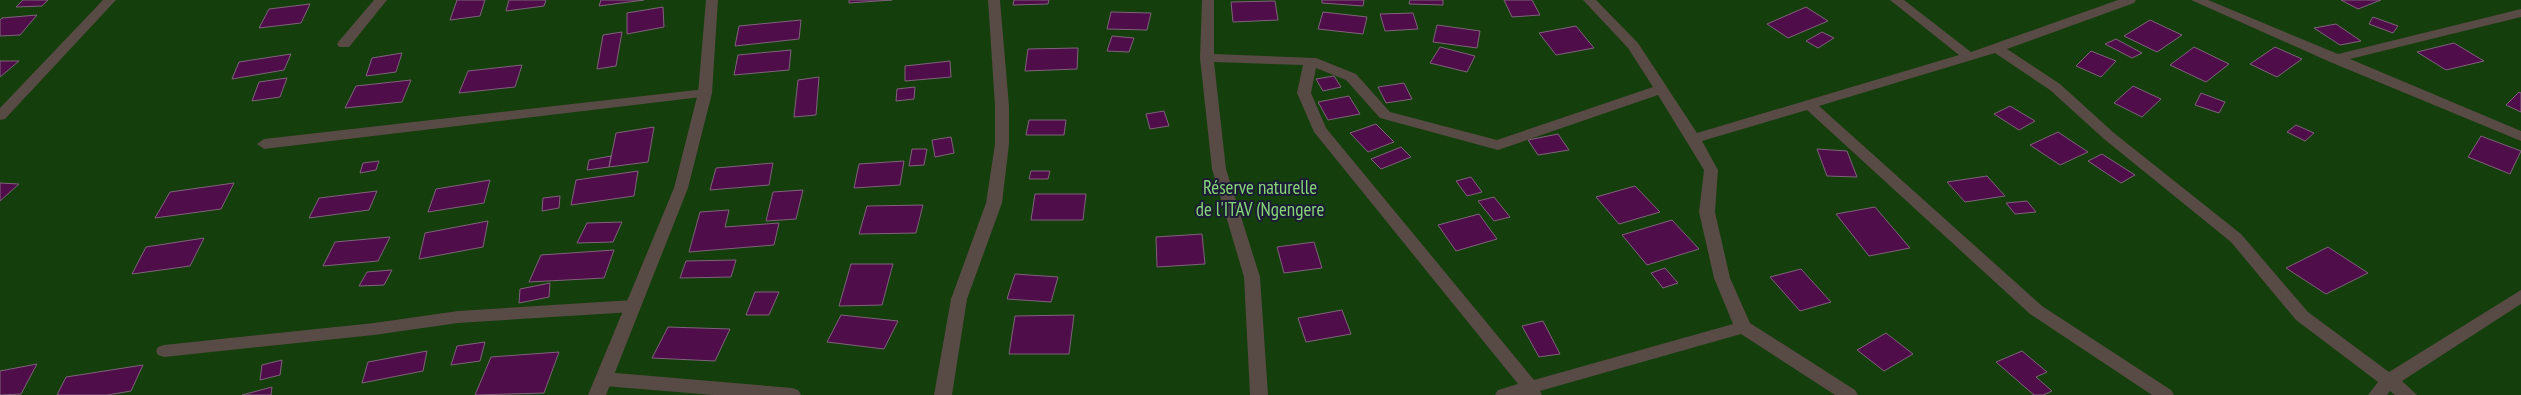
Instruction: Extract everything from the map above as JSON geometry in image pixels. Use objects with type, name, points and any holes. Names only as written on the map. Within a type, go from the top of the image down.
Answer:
[{"type":"street","points":[[0,116],[110,0]]},
{"type":"street","points":[[344,44],[381,0]]},
{"type":"street","points":[[712,0],[705,92],[681,188],[600,387],[792,395]]},
{"type":"street","points":[[943,395],[959,299],[994,203],[1002,144],[1002,106],[994,0]]},
{"type":"street","points":[[1208,0],[1207,58],[1219,169],[1252,277],[1259,395]]},
{"type":"street","points":[[1589,0],[1606,15],[1633,46],[1694,139],[1711,170],[1707,212],[1722,278],[1743,327],[1849,395]]},
{"type":"street","points":[[1896,0],[1969,57]]},
{"type":"street","points":[[1694,139],[1969,57],[2130,0]]},
{"type":"street","points":[[2197,0],[2521,136]]},
{"type":"street","points":[[2336,59],[2521,13]]},
{"type":"street","points":[[1996,48],[2055,86],[2109,136],[2236,238],[2302,316],[2382,388],[2408,395]]},
{"type":"street","points":[[1207,58],[1311,60],[1351,77],[1385,115],[1498,145],[1661,90]]},
{"type":"street","points":[[1311,60],[1304,93],[1319,129],[1531,391]]},
{"type":"street","points":[[264,144],[705,92]]},
{"type":"street","points":[[1808,104],[2036,310],[2165,395]]},
{"type":"street","points":[[2382,388],[2521,296]]},
{"type":"street","points":[[164,351],[374,329],[458,317],[633,306]]},
{"type":"street","points":[[1504,395],[1531,391],[1743,327]]},
{"type":"green space","name":"Réserve naturelle de l'ITAV (Ngengere","points":[[0,0],[2521,0],[2521,395],[0,395]]},
{"type":"building","points":[[23,0],[48,0],[42,6],[16,7]]},
{"type":"building","points":[[457,0],[485,0],[480,16],[450,20]]},
{"type":"building","points":[[509,0],[546,0],[544,6],[506,11]]},
{"type":"building","points":[[601,0],[644,0],[599,6]]},
{"type":"building","points":[[849,0],[892,0],[849,3]]},
{"type":"building","points":[[1014,0],[1049,0],[1048,4],[1013,5]]},
{"type":"building","points":[[1322,0],[1364,0],[1363,6],[1322,3]]},
{"type":"building","points":[[1410,0],[1443,0],[1443,5],[1409,4]]},
{"type":"building","points":[[1504,0],[1532,0],[1540,15],[1512,17]]},
{"type":"building","points":[[2341,0],[2381,0],[2358,9]]},
{"type":"building","points":[[1275,1],[1278,20],[1233,22],[1231,2]]},
{"type":"building","points":[[310,4],[301,23],[259,28],[269,9]]},
{"type":"building","points":[[663,7],[664,27],[627,34],[627,13]]},
{"type":"building","points":[[1806,7],[1828,21],[1788,38],[1767,24]]},
{"type":"building","points":[[1111,12],[1151,13],[1147,30],[1107,29]]},
{"type":"building","points":[[1323,12],[1367,17],[1363,34],[1318,29]]},
{"type":"building","points":[[1413,13],[1418,29],[1385,31],[1380,14]]},
{"type":"building","points":[[37,15],[20,35],[0,36],[0,20],[2,18]]},
{"type":"building","points":[[2373,17],[2398,26],[2393,33],[2369,24]]},
{"type":"building","points":[[801,20],[799,39],[735,46],[739,26]]},
{"type":"building","points":[[2150,20],[2182,35],[2157,52],[2124,36]]},
{"type":"building","points":[[2336,24],[2361,41],[2340,45],[2314,28]]},
{"type":"building","points":[[1437,25],[1480,31],[1477,48],[1433,42]]},
{"type":"building","points":[[1576,26],[1594,48],[1556,55],[1539,33]]},
{"type":"building","points":[[622,32],[616,66],[597,69],[603,35]]},
{"type":"building","points":[[1822,32],[1834,38],[1818,48],[1806,41]]},
{"type":"building","points":[[1112,36],[1134,38],[1129,52],[1107,51]]},
{"type":"building","points":[[2116,39],[2142,53],[2132,58],[2105,44]]},
{"type":"building","points":[[2454,43],[2484,61],[2446,70],[2417,52]]},
{"type":"building","points":[[1440,47],[1475,56],[1467,72],[1430,63]]},
{"type":"building","points":[[2194,47],[2229,64],[2206,82],[2170,65]]},
{"type":"building","points":[[2275,47],[2302,59],[2277,77],[2250,64]]},
{"type":"building","points":[[1078,48],[1077,69],[1025,71],[1028,49]]},
{"type":"building","points":[[791,50],[789,70],[734,75],[738,55]]},
{"type":"building","points":[[2091,51],[2116,61],[2101,77],[2076,66]]},
{"type":"building","points":[[402,53],[396,72],[366,76],[372,58]]},
{"type":"building","points":[[291,54],[284,70],[232,79],[239,62]]},
{"type":"building","points":[[0,61],[19,61],[0,77]]},
{"type":"building","points":[[950,61],[951,77],[905,81],[905,66]]},
{"type":"building","points":[[522,65],[515,87],[459,93],[468,71]]},
{"type":"building","points":[[1334,76],[1341,87],[1323,91],[1316,79]]},
{"type":"building","points":[[819,77],[816,115],[794,117],[798,80]]},
{"type":"building","points":[[287,78],[280,97],[252,101],[259,82]]},
{"type":"building","points":[[411,80],[402,102],[345,108],[356,86]]},
{"type":"building","points":[[1404,83],[1412,99],[1386,103],[1378,87]]},
{"type":"building","points":[[2133,86],[2161,99],[2142,117],[2114,103]]},
{"type":"building","points":[[915,87],[914,99],[896,101],[897,89]]},
{"type":"building","points":[[2519,92],[2521,93],[2521,112],[2506,105]]},
{"type":"building","points":[[2201,93],[2225,102],[2219,113],[2195,105]]},
{"type":"building","points":[[1349,96],[1360,114],[1328,120],[1318,102]]},
{"type":"building","points":[[2010,106],[2035,121],[2019,130],[1994,114]]},
{"type":"building","points":[[1164,111],[1169,126],[1150,129],[1146,114]]},
{"type":"building","points":[[1029,120],[1066,120],[1064,135],[1026,135]]},
{"type":"building","points":[[1376,124],[1394,142],[1368,152],[1350,133]]},
{"type":"building","points":[[2296,125],[2314,133],[2305,141],[2287,132]]},
{"type":"building","points":[[654,127],[648,162],[609,167],[616,133]]},
{"type":"building","points":[[2058,132],[2088,152],[2060,165],[2030,145]]},
{"type":"building","points":[[1558,134],[1569,150],[1538,155],[1528,140]]},
{"type":"building","points":[[2481,136],[2521,151],[2510,174],[2468,157]]},
{"type":"building","points":[[951,137],[954,153],[935,157],[932,140]]},
{"type":"building","points":[[1401,147],[1411,157],[1381,169],[1371,159]]},
{"type":"building","points":[[912,149],[927,149],[924,165],[909,166]]},
{"type":"building","points":[[1817,149],[1847,151],[1857,177],[1827,176]]},
{"type":"building","points":[[2102,154],[2135,175],[2121,183],[2088,161]]},
{"type":"building","points":[[611,156],[609,167],[587,170],[589,160]]},
{"type":"building","points":[[379,161],[376,170],[360,173],[363,163]]},
{"type":"building","points":[[904,161],[900,185],[854,188],[859,164]]},
{"type":"building","points":[[773,163],[769,185],[710,190],[716,168]]},
{"type":"building","points":[[638,171],[634,196],[571,205],[576,180]]},
{"type":"building","points":[[1031,171],[1050,171],[1048,179],[1029,179]]},
{"type":"building","points":[[1987,176],[2005,196],[1965,202],[1947,182]]},
{"type":"building","points":[[1471,177],[1482,192],[1467,196],[1456,181]]},
{"type":"building","points":[[490,180],[484,203],[428,212],[436,189]]},
{"type":"building","points":[[0,183],[19,184],[0,201]]},
{"type":"building","points":[[234,183],[221,209],[155,218],[170,192]]},
{"type":"building","points":[[1635,186],[1660,212],[1619,224],[1596,197]]},
{"type":"building","points":[[803,190],[796,219],[766,221],[773,192]]},
{"type":"building","points":[[377,191],[369,210],[309,218],[319,198]]},
{"type":"building","points":[[1035,194],[1086,194],[1083,220],[1031,220]]},
{"type":"building","points":[[560,196],[559,208],[542,211],[543,198]]},
{"type":"building","points":[[1494,197],[1510,217],[1494,221],[1478,201]]},
{"type":"building","points":[[2027,201],[2036,212],[2015,214],[2006,203]]},
{"type":"building","points":[[923,205],[916,233],[859,234],[867,206]]},
{"type":"building","points":[[1875,207],[1910,248],[1869,256],[1836,214]]},
{"type":"building","points":[[729,210],[725,227],[779,223],[774,245],[689,252],[700,212]]},
{"type":"building","points":[[1479,214],[1497,239],[1456,251],[1438,225]]},
{"type":"building","points":[[1672,220],[1699,249],[1647,265],[1622,235]]},
{"type":"building","points":[[488,221],[483,247],[419,259],[425,233]]},
{"type":"building","points":[[622,222],[613,242],[577,243],[587,223]]},
{"type":"building","points":[[1202,234],[1205,264],[1157,267],[1156,237]]},
{"type":"building","points":[[390,237],[378,261],[323,266],[335,242]]},
{"type":"building","points":[[204,238],[190,266],[132,274],[146,247]]},
{"type":"building","points":[[1314,242],[1322,268],[1284,273],[1277,247]]},
{"type":"building","points":[[2328,247],[2368,273],[2326,294],[2286,268]]},
{"type":"building","points":[[614,250],[604,278],[529,282],[541,255]]},
{"type":"building","points":[[736,260],[731,277],[680,278],[686,261]]},
{"type":"building","points":[[851,264],[893,264],[882,305],[839,306]]},
{"type":"building","points":[[1665,268],[1678,283],[1663,288],[1651,273]]},
{"type":"building","points":[[1801,269],[1831,302],[1800,311],[1770,277]]},
{"type":"building","points":[[392,270],[384,285],[359,286],[367,272]]},
{"type":"building","points":[[1015,274],[1058,277],[1051,302],[1007,299]]},
{"type":"building","points":[[550,283],[549,297],[519,303],[520,289]]},
{"type":"building","points":[[755,292],[779,292],[769,315],[746,315]]},
{"type":"building","points":[[1342,310],[1351,334],[1306,342],[1298,318]]},
{"type":"building","points":[[841,315],[898,321],[884,349],[827,342]]},
{"type":"building","points":[[1074,315],[1069,354],[1009,354],[1015,316]]},
{"type":"building","points":[[1543,321],[1560,354],[1539,357],[1522,326]]},
{"type":"building","points":[[668,327],[730,329],[715,361],[652,358]]},
{"type":"building","points":[[1886,333],[1913,354],[1884,371],[1857,350]]},
{"type":"building","points":[[485,342],[480,361],[451,365],[457,346]]},
{"type":"building","points":[[427,351],[423,371],[362,383],[368,362]]},
{"type":"building","points":[[2022,351],[2047,372],[2036,377],[2052,391],[2043,395],[2034,395],[1996,362]]},
{"type":"building","points":[[559,352],[544,393],[475,395],[491,357]]},
{"type":"building","points":[[282,360],[280,375],[260,380],[262,365]]},
{"type":"building","points":[[37,364],[21,394],[0,395],[0,371]]},
{"type":"building","points":[[143,365],[131,391],[107,395],[57,395],[66,377]]},
{"type":"building","points":[[272,387],[271,395],[242,395]]}]
